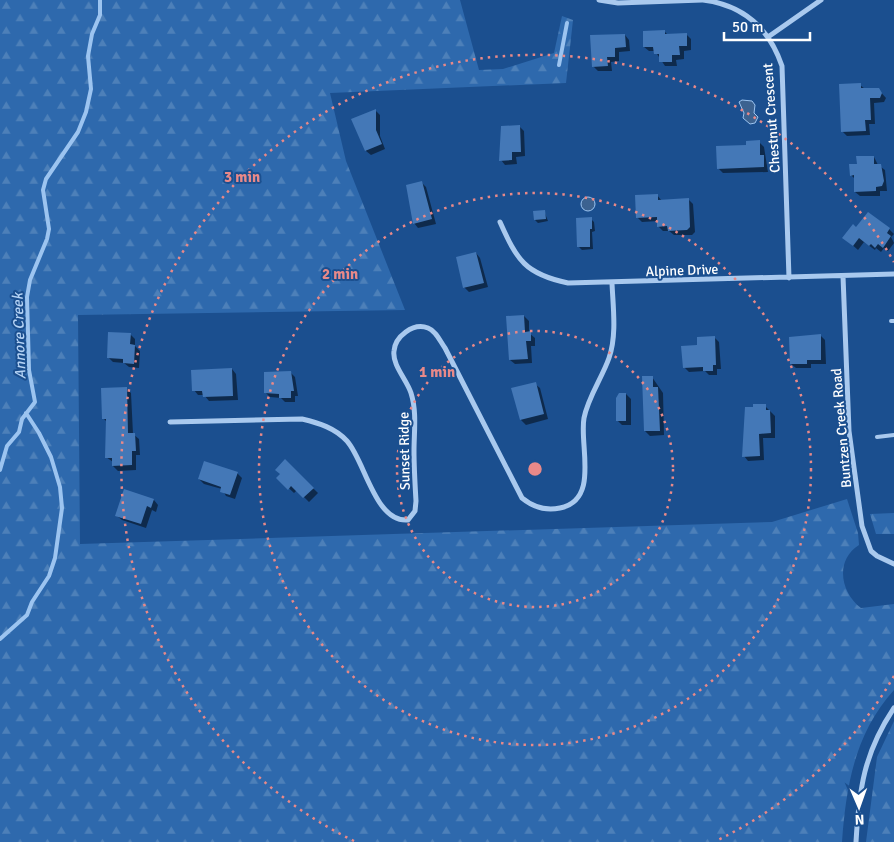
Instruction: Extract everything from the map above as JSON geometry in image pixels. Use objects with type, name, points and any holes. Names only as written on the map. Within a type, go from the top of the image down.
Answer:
[{"type":"street","name":"Chestnut Crescent","points":[[599,0],[618,3],[702,0],[729,5],[740,11],[768,37],[777,53],[782,73],[789,278]]},
{"type":"street","points":[[768,37],[821,0]]},
{"type":"street","name":"Alpine Drive","points":[[500,222],[514,254],[530,269],[543,277],[568,283],[894,274]]},
{"type":"street","name":"Buntzen Creek Road","points":[[843,276],[849,431],[862,526],[871,550],[877,556],[894,564]]},
{"type":"street","name":"Sunset Ridge","points":[[170,422],[302,419],[317,422],[338,433],[348,442],[379,502],[392,516],[408,520],[415,511],[416,501],[414,402],[396,362],[394,349],[400,337],[408,331],[416,327],[429,328],[435,333],[445,348],[522,498],[529,504],[542,508],[565,507],[578,499],[584,483],[583,427],[589,401],[612,348],[612,283]]},
{"type":"street","points":[[856,842],[867,759],[873,742],[894,708]]},
{"type":"lane","points":[[877,437],[894,435]]},
{"type":"green space","points":[[0,0],[460,0],[479,70],[503,69],[554,53],[562,16],[573,20],[566,83],[330,93],[346,161],[405,310],[78,315],[80,544],[772,522],[847,499],[858,533],[859,545],[851,551],[846,559],[843,576],[845,585],[848,594],[861,608],[894,604],[894,690],[870,724],[861,742],[846,801],[842,842],[0,842]]},
{"type":"green space","points":[[894,513],[894,534],[876,534],[870,514]]},
{"type":"green space","points":[[894,721],[894,842],[866,842],[877,757]]},
{"type":"shaded area","points":[[742,100],[752,101],[755,105],[754,113],[758,117],[755,123],[750,124],[743,118],[744,113],[739,102]]},
{"type":"shaded area","points":[[588,197],[593,199],[595,204],[593,209],[588,211],[583,209],[581,204],[583,199]]},
{"type":"building","points":[[665,30],[665,34],[687,33],[687,46],[679,46],[680,55],[672,55],[672,62],[659,62],[659,54],[654,54],[653,47],[643,47],[643,31]]},
{"type":"building","points":[[625,34],[626,47],[615,48],[615,57],[607,57],[608,66],[592,67],[590,35]]},
{"type":"building","points":[[861,83],[861,88],[879,88],[882,93],[880,98],[870,98],[871,120],[865,120],[866,131],[841,132],[839,84]]},
{"type":"building","points":[[376,109],[376,130],[382,144],[365,151],[351,119]]},
{"type":"building","points":[[520,125],[521,152],[512,152],[512,160],[499,161],[501,126]]},
{"type":"building","points":[[760,140],[760,155],[764,155],[764,167],[717,169],[716,146],[746,145],[746,141]]},
{"type":"building","points":[[856,156],[874,156],[874,164],[881,164],[884,181],[882,186],[876,187],[876,191],[854,192],[854,175],[850,176],[849,164],[857,164]]},
{"type":"building","points":[[422,181],[432,219],[413,224],[406,185]]},
{"type":"building","points":[[658,194],[658,200],[689,198],[690,227],[687,230],[668,231],[667,226],[657,227],[657,217],[636,218],[635,195]]},
{"type":"building","points":[[545,210],[546,219],[534,220],[533,211]]},
{"type":"building","points":[[868,212],[890,228],[887,233],[891,236],[883,248],[878,244],[875,248],[871,244],[869,246],[859,238],[853,246],[842,238],[853,224],[856,227]]},
{"type":"building","points":[[592,217],[590,247],[577,247],[576,218]]},
{"type":"building","points":[[476,252],[484,283],[463,288],[456,257]]},
{"type":"building","points":[[524,315],[525,332],[531,331],[531,341],[526,341],[528,359],[509,360],[506,316]]},
{"type":"building","points":[[108,332],[131,333],[130,344],[135,345],[134,364],[123,363],[123,359],[107,358]]},
{"type":"building","points":[[821,334],[821,360],[807,360],[807,364],[790,364],[789,337]]},
{"type":"building","points":[[715,336],[716,365],[713,365],[713,371],[703,371],[703,367],[683,368],[681,346],[697,345],[697,337]]},
{"type":"building","points":[[232,368],[233,396],[203,397],[202,391],[192,391],[191,370]]},
{"type":"building","points":[[291,371],[294,391],[291,391],[291,398],[279,398],[279,394],[264,393],[264,372]]},
{"type":"building","points":[[642,376],[653,376],[653,387],[658,387],[660,431],[644,431]]},
{"type":"building","points":[[536,382],[544,414],[520,420],[511,388]]},
{"type":"building","points":[[127,387],[128,433],[135,433],[136,451],[132,451],[132,465],[112,466],[112,458],[105,458],[106,419],[102,419],[101,388]]},
{"type":"building","points":[[619,393],[626,393],[626,421],[616,421],[616,398]]},
{"type":"building","points":[[753,404],[766,404],[766,410],[770,410],[771,433],[759,434],[760,456],[742,457],[745,407],[753,407]]},
{"type":"building","points":[[285,459],[314,488],[303,498],[291,486],[288,490],[276,478],[280,474],[275,470]]},
{"type":"building","points":[[204,461],[238,472],[230,495],[220,492],[221,487],[198,479]]},
{"type":"building","points":[[124,489],[154,499],[151,508],[147,506],[141,524],[115,516]]},
{"type":"waterway","name":"Annore Creek","points":[[0,470],[7,446],[19,432],[22,419],[35,402],[29,370],[27,297],[30,280],[47,239],[49,229],[43,190],[46,179],[78,132],[86,112],[91,89],[88,56],[92,34],[100,15],[100,0]]},
{"type":"waterway","points":[[559,65],[567,23]]},
{"type":"waterway","points":[[0,639],[27,615],[32,602],[49,576],[55,558],[62,508],[60,487],[51,457],[26,413]]}]
